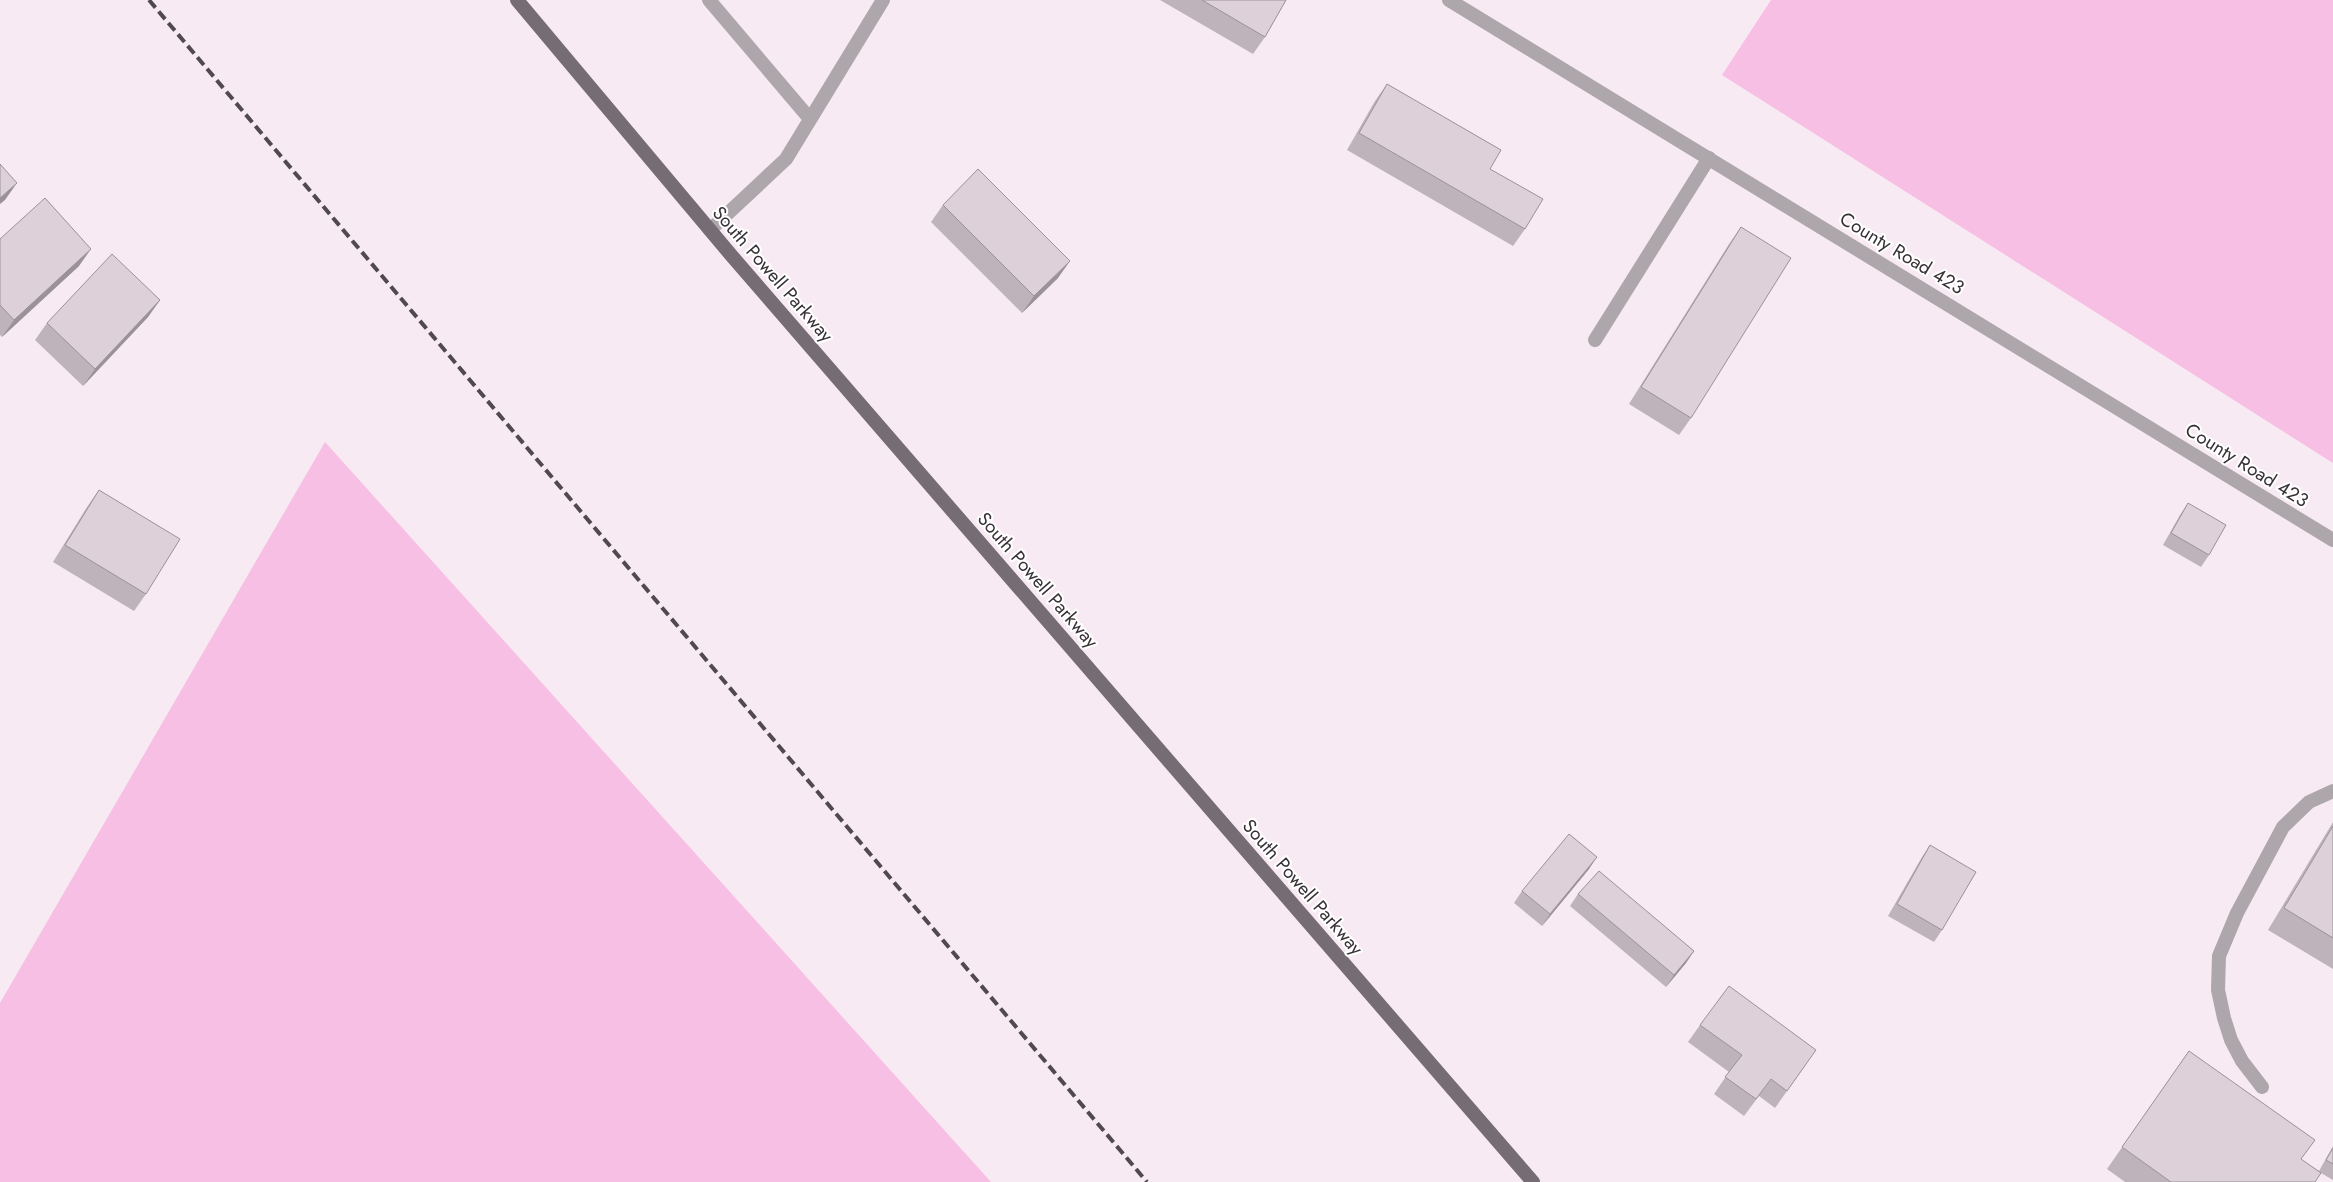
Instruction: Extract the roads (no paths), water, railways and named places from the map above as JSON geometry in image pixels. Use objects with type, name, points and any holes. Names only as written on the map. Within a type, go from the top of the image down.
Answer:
[{"type":"main road","name":"South Powell Parkway","points":[[517,0],[710,230],[1534,1182]]},
{"type":"street","points":[[709,0],[810,119]]},
{"type":"street","points":[[710,230],[786,160],[883,0]]},
{"type":"street","name":"County Road 423","points":[[1449,0],[2333,540]]},
{"type":"street","points":[[1596,340],[1709,158]]},
{"type":"street","points":[[2262,1087],[2238,1054],[2231,1040],[2218,990],[2219,956],[2236,913],[2283,827],[2308,802],[2333,791]]},
{"type":"railway","points":[[149,0],[1147,1182]]}]
